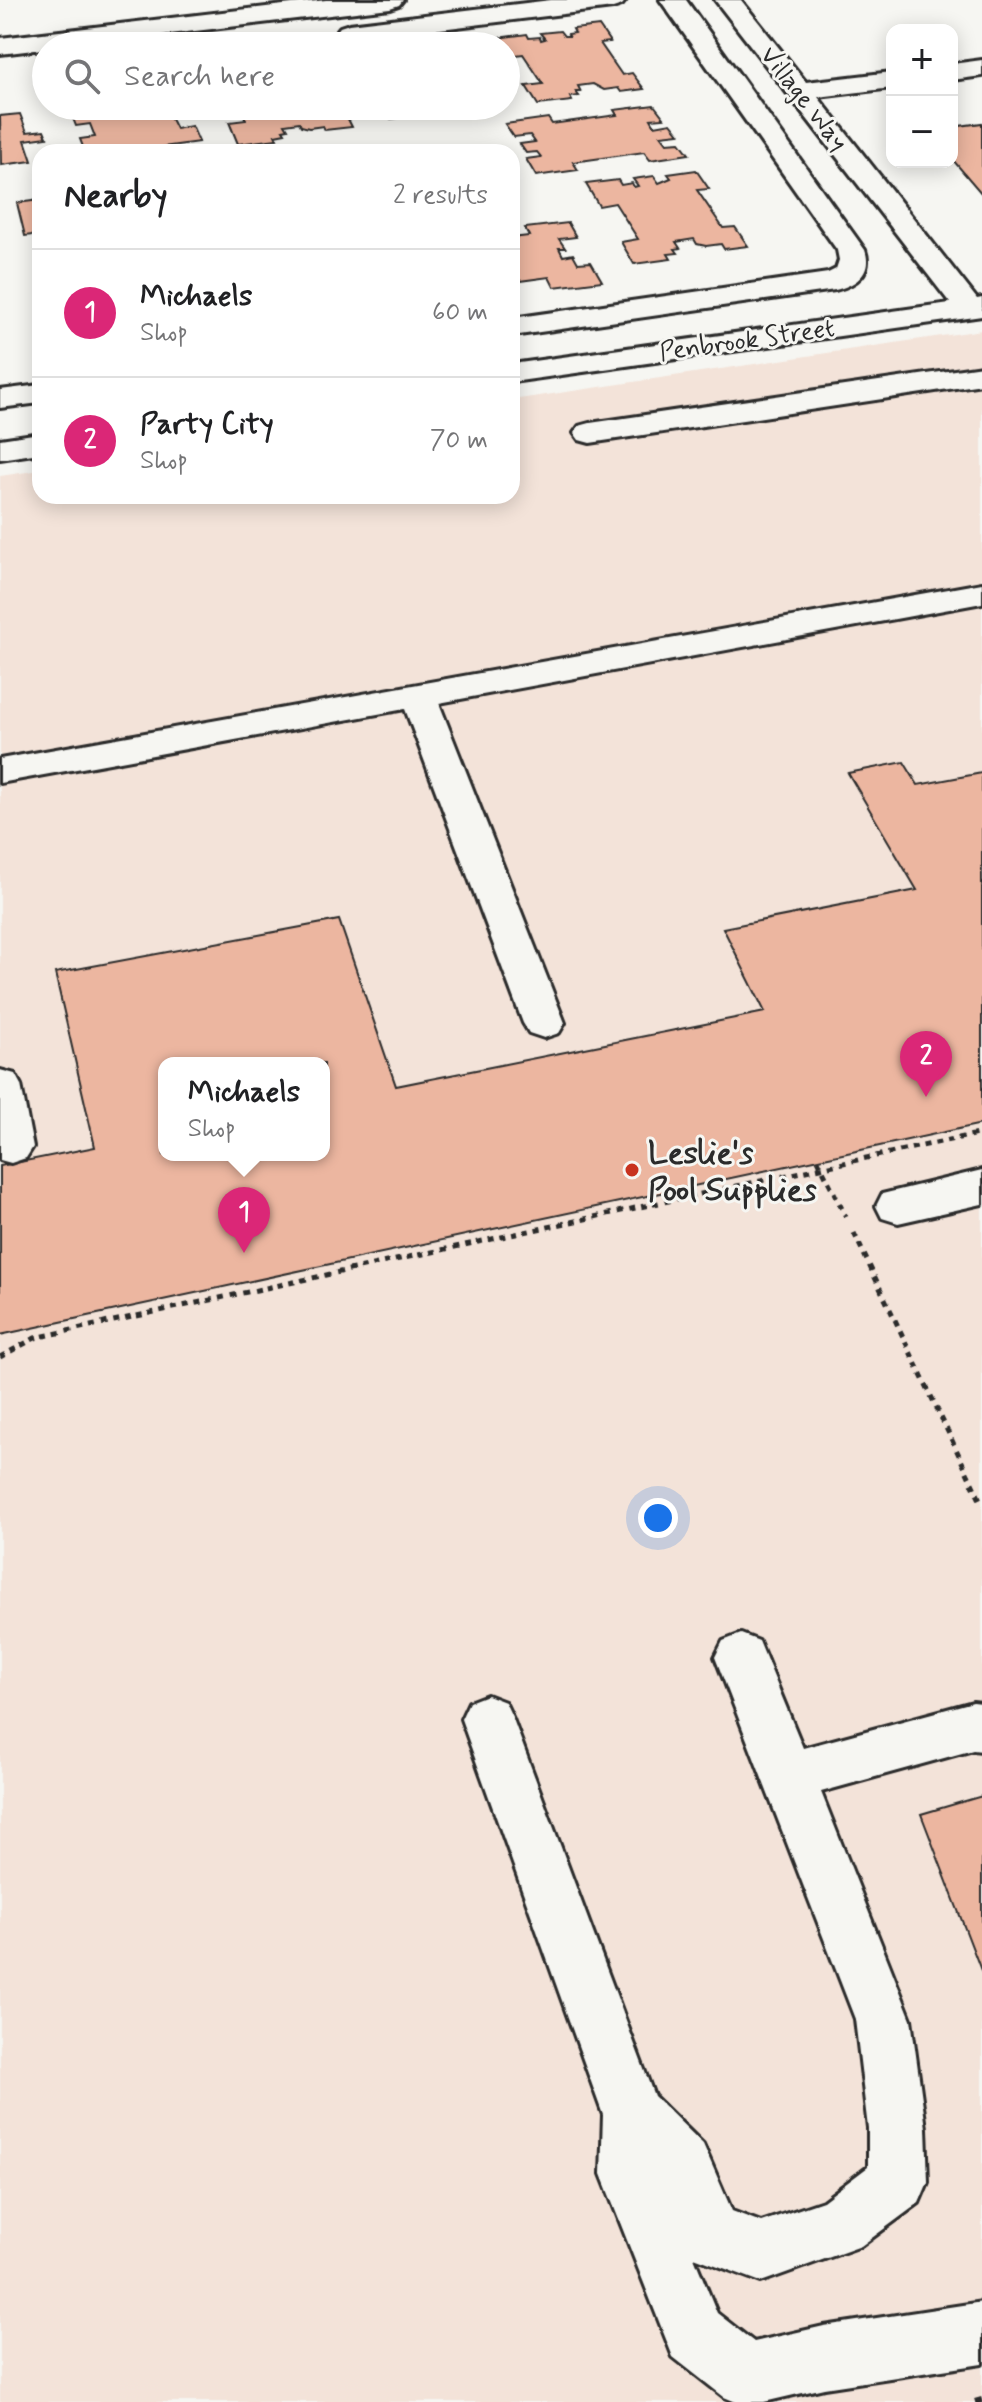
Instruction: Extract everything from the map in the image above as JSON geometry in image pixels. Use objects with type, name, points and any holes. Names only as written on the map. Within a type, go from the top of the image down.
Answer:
[{"type":"street","points":[[119,32],[390,0]]},
{"type":"street","points":[[345,32],[613,0]]},
{"type":"street","points":[[520,326],[835,281],[849,274],[854,260],[851,250],[673,0]]},
{"type":"street","name":"Village Way","points":[[728,0],[976,308]]},
{"type":"street","points":[[0,46],[32,42]]},
{"type":"street","points":[[958,71],[982,68]]},
{"type":"street","points":[[799,91],[886,81]]},
{"type":"street","name":"Penbrook Street","points":[[520,372],[976,308]]},
{"type":"street","points":[[590,433],[982,375]]},
{"type":"street","points":[[0,399],[32,395]]},
{"type":"street","points":[[0,449],[32,444]]},
{"type":"street","points":[[0,771],[982,593]]},
{"type":"street","points":[[418,695],[544,1023]]},
{"type":"street","points":[[0,1085],[11,1147]]},
{"type":"street","points":[[898,1206],[982,1187]]},
{"type":"street","points":[[632,2115],[682,2165],[711,2234],[761,2252],[840,2225],[898,2182],[897,2128],[883,2019],[741,1657]]},
{"type":"street","points":[[487,1719],[632,2115],[631,2174],[695,2335],[746,2375],[824,2357],[982,2333]]},
{"type":"street","points":[[788,1777],[973,1726],[982,1727]]},
{"type":"path","points":[[0,1357],[35,1338],[820,1163],[982,1133]]},
{"type":"path","points":[[820,1163],[982,1504]]},
{"type":"path","points":[[975,2402],[982,2400]]},
{"type":"shaded area","points":[[982,330],[982,2402],[0,2402],[0,476],[32,471],[32,504],[520,504],[520,399]]},
{"type":"building","points":[[599,26],[610,42],[600,43],[622,75],[632,73],[644,89],[621,92],[618,88],[604,90],[593,84],[578,86],[581,92],[576,92],[579,96],[570,97],[572,101],[538,105],[526,86],[543,84],[523,54],[520,54],[520,35],[540,37],[541,40],[545,39],[540,33],[560,31],[564,36],[569,36],[575,33],[573,29]]},
{"type":"building","points":[[654,105],[664,118],[651,119],[655,126],[671,123],[679,133],[661,135],[667,143],[680,142],[689,154],[650,160],[644,152],[573,162],[578,170],[536,176],[526,159],[541,157],[537,152],[526,153],[520,144],[535,142],[530,135],[514,137],[505,124],[548,118],[552,124],[617,115],[614,110]]},
{"type":"building","points":[[20,114],[27,132],[44,130],[47,137],[25,140],[32,161],[1,165],[0,116]]},
{"type":"building","points":[[74,120],[172,120],[176,129],[192,126],[199,142],[82,144],[80,139],[95,137],[90,124],[76,126]]},
{"type":"building","points":[[348,120],[352,127],[325,130],[323,126],[301,126],[299,122],[285,124],[288,129],[275,135],[277,139],[238,144],[229,122]]},
{"type":"building","points":[[982,123],[982,194],[958,166],[958,126]]},
{"type":"building","points":[[696,170],[709,189],[697,190],[723,228],[735,227],[748,246],[724,249],[721,244],[697,244],[694,239],[676,242],[680,248],[675,249],[678,253],[668,254],[671,259],[634,264],[621,242],[638,239],[615,203],[599,206],[586,184],[618,180],[621,185],[632,183],[634,187],[638,186],[633,179],[654,176],[659,183],[671,178],[668,174]]},
{"type":"building","points":[[32,201],[32,235],[25,236],[17,203]]},
{"type":"building","points":[[568,223],[576,237],[559,239],[565,248],[559,248],[563,256],[573,254],[578,263],[591,262],[602,281],[554,287],[549,277],[520,281],[520,237],[529,236],[525,228]]},
{"type":"building","points":[[904,762],[918,785],[982,773],[982,1124],[0,1335],[0,1166],[95,1147],[55,973],[339,920],[396,1086],[765,1012],[723,928],[917,890],[848,773]]},
{"type":"building","points":[[982,1796],[982,1973],[921,1814]]},
{"type":"place","name":"Party City","points":[[926,1097]]},
{"type":"place","name":"Leslie's Pool Supplies","points":[[632,1170]]},
{"type":"place","name":"Michaels","points":[[244,1253]]}]
